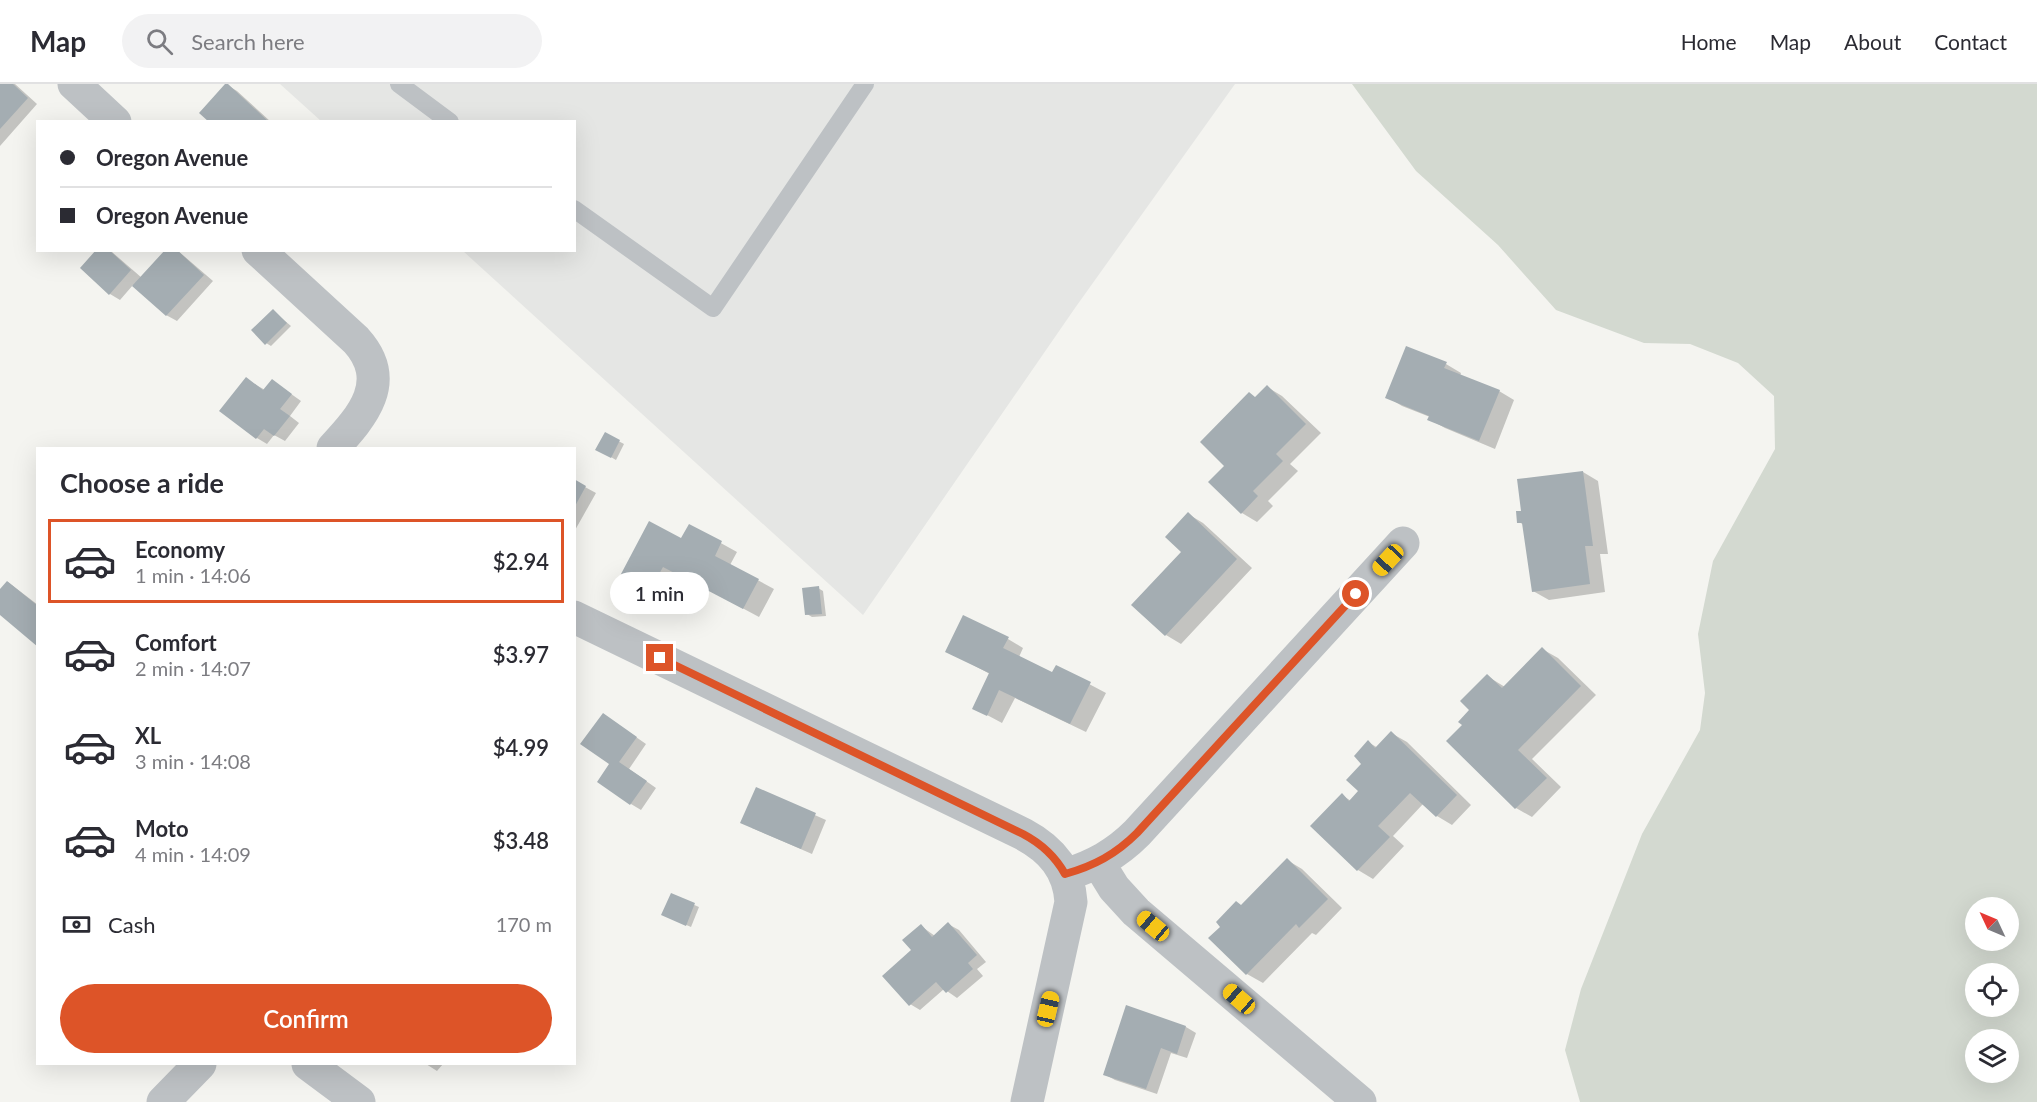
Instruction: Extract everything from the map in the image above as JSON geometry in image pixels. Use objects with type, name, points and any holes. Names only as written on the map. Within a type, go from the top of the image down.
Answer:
[{"type":"street","points":[[74,84],[113,120]]},
{"type":"street","points":[[260,252],[356,340],[367,352],[373,365],[370,395],[363,411],[352,428],[334,447]]},
{"type":"street","points":[[1065,874],[1098,862],[1125,845],[1403,543]]},
{"type":"street","points":[[576,618],[1023,834],[1046,849],[1057,860],[1070,888],[1071,902],[1027,1102]]},
{"type":"street","points":[[1098,862],[1114,888],[1136,912],[1360,1102]]},
{"type":"street","points":[[163,1102],[199,1065]]},
{"type":"street","points":[[309,1065],[359,1102]]},
{"type":"lane","points":[[399,84],[447,120]]},
{"type":"lane","points":[[576,210],[713,308],[865,84]]},
{"type":"shaded area","points":[[280,84],[1235,84],[1075,308],[863,615],[464,252],[576,252],[576,120],[320,120]]},
{"type":"shaded area","points":[[1352,84],[2037,84],[2037,1102],[1580,1102],[1565,1050],[1581,989],[1642,834],[1700,730],[1705,693],[1698,634],[1713,561],[1775,449],[1774,396],[1738,363],[1690,344],[1644,343],[1556,310],[1498,245],[1416,171]]},
{"type":"building","points":[[0,84],[13,84],[28,98],[0,129]]},
{"type":"building","points":[[225,84],[228,84],[267,120],[207,120],[199,113]]},
{"type":"building","points":[[94,252],[111,252],[131,270],[109,295],[80,268]]},
{"type":"building","points":[[163,252],[179,252],[204,275],[166,316],[132,286]]},
{"type":"building","points":[[273,309],[287,323],[265,345],[251,330]]},
{"type":"building","points":[[1406,346],[1447,362],[1444,368],[1500,390],[1479,441],[1427,420],[1429,416],[1385,398]]},
{"type":"building","points":[[246,377],[263,390],[272,379],[292,394],[280,409],[290,416],[274,436],[264,429],[256,439],[219,411]]},
{"type":"building","points":[[1267,385],[1306,424],[1276,454],[1283,461],[1253,491],[1258,496],[1241,514],[1208,482],[1224,466],[1200,442],[1249,392],[1255,397]]},
{"type":"building","points":[[605,432],[620,440],[611,458],[595,450]]},
{"type":"building","points":[[1583,471],[1593,546],[1585,546],[1590,584],[1532,592],[1522,523],[1517,523],[1516,511],[1521,511],[1517,479]]},
{"type":"building","points":[[576,480],[586,486],[576,504]]},
{"type":"building","points":[[1188,512],[1237,559],[1165,636],[1131,605],[1181,552],[1165,537]]},
{"type":"building","points":[[649,521],[681,538],[689,524],[722,541],[715,556],[759,579],[743,609],[663,567],[650,590],[621,574]]},
{"type":"building","points":[[7,581],[36,604],[36,645],[0,615],[0,589]]},
{"type":"building","points":[[819,586],[822,614],[805,615],[802,588]]},
{"type":"building","points":[[963,615],[1009,637],[1003,648],[1052,672],[1056,665],[1091,682],[1070,724],[999,690],[987,716],[972,709],[989,673],[945,652]]},
{"type":"building","points":[[1542,647],[1581,686],[1518,750],[1547,778],[1515,809],[1446,741],[1462,725],[1458,722],[1469,710],[1460,701],[1487,674],[1502,688]]},
{"type":"building","points":[[603,713],[637,737],[619,762],[647,781],[630,805],[597,782],[609,764],[580,744]]},
{"type":"building","points":[[1391,731],[1457,795],[1436,817],[1410,793],[1378,826],[1390,837],[1357,871],[1310,826],[1342,793],[1349,801],[1358,791],[1346,780],[1361,764],[1354,756],[1368,740],[1375,748]]},
{"type":"building","points":[[756,787],[816,813],[801,849],[740,823]]},
{"type":"building","points":[[1287,858],[1328,899],[1299,928],[1296,924],[1246,975],[1208,938],[1220,927],[1216,922],[1236,901],[1241,905]]},
{"type":"building","points":[[671,893],[695,903],[686,926],[661,915]]},
{"type":"building","points":[[948,922],[977,955],[968,963],[973,969],[946,993],[936,982],[909,1006],[882,976],[911,950],[902,940],[921,924],[932,937]]},
{"type":"building","points":[[1126,1005],[1186,1026],[1177,1054],[1161,1048],[1146,1089],[1103,1075]]},
{"type":"route","points":[[660,658],[1023,834],[1046,849],[1057,860],[1065,874],[1084,869],[1125,845],[1356,594]]}]
